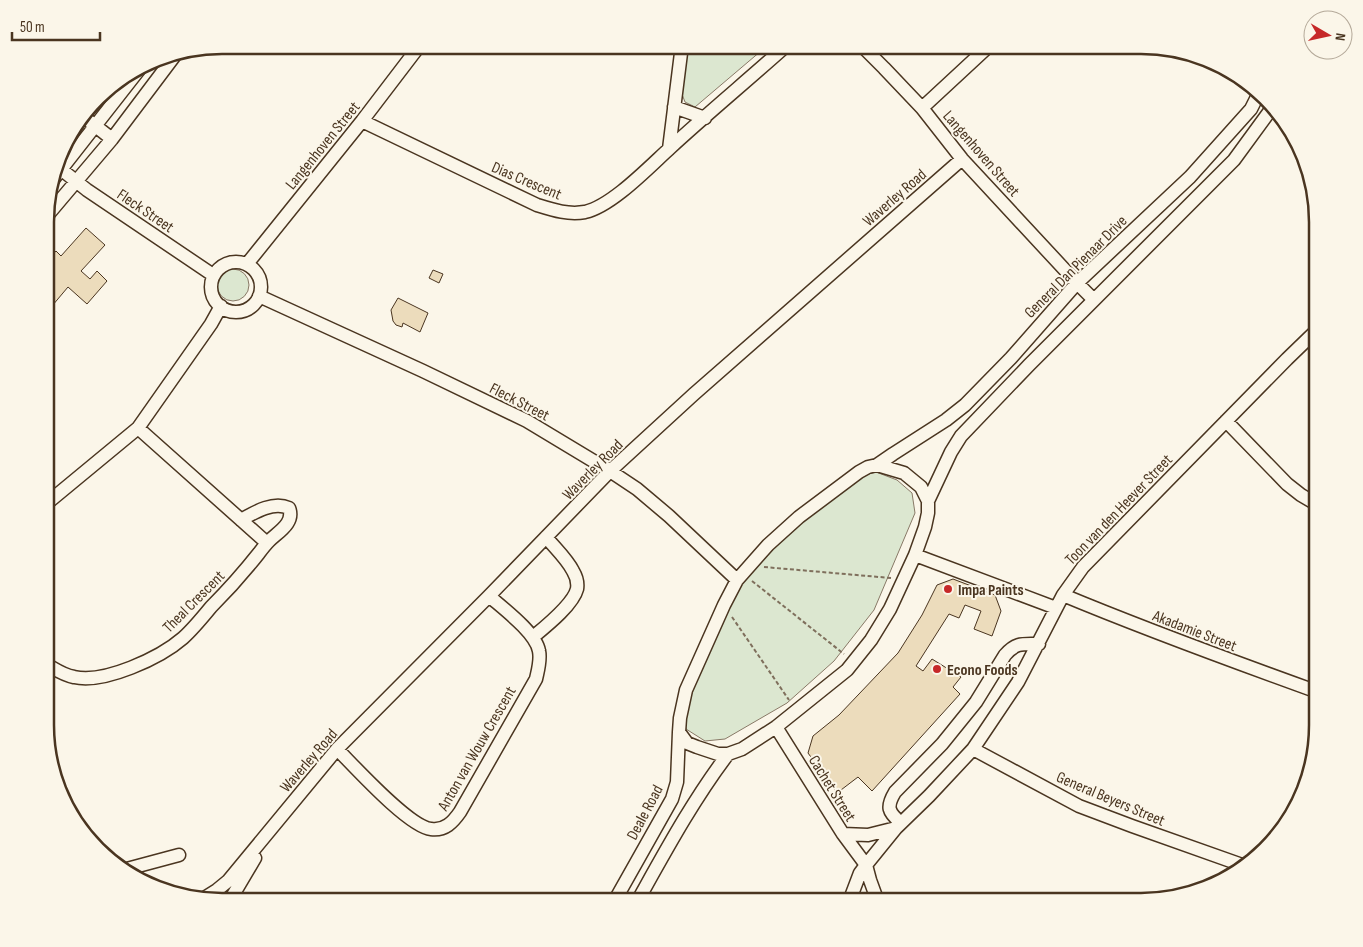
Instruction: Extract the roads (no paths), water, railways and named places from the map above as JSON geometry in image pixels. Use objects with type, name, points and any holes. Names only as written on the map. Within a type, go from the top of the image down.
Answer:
[{"type":"street","name":"Langenhoven Street","points":[[247,264],[413,54]]},
{"type":"street","points":[[669,149],[681,54]]},
{"type":"street","name":"Dias Crescent","points":[[362,121],[537,205],[561,213],[585,212],[602,205],[622,191],[778,54]]},
{"type":"street","name":"Langenhoven Street","points":[[869,54],[922,108],[962,159],[1094,300]]},
{"type":"street","points":[[922,108],[980,54]]},
{"type":"street","points":[[55,207],[112,139],[170,62]]},
{"type":"street","points":[[64,165],[130,81]]},
{"type":"street","name":"General Dan Pienaar Drive","points":[[743,573],[768,545],[799,517],[859,472],[877,465],[946,420],[965,405],[1077,283],[1190,177],[1251,109],[1256,99]]},
{"type":"street","points":[[674,107],[705,118]]},
{"type":"street","points":[[679,732],[687,743],[718,754],[728,754],[742,749],[776,727],[847,670],[871,640],[890,609],[915,555],[925,527],[928,501],[950,452],[961,436],[1029,365],[1234,160],[1269,112]]},
{"type":"street","points":[[88,119],[112,139]]},
{"type":"street","points":[[1219,145],[1234,160]]},
{"type":"street","name":"Waverley Road","points":[[212,893],[228,881],[338,748],[610,471],[694,394],[962,159]]},
{"type":"street","name":"Fleck Street","points":[[60,176],[76,183],[213,276]]},
{"type":"street","points":[[234,261],[247,264],[259,276],[261,285],[255,304],[239,312],[225,309],[215,300],[211,292],[213,276],[219,268],[234,261]]},
{"type":"street","name":"Fleck Street","points":[[259,296],[527,421],[637,488],[669,516],[743,573]]},
{"type":"street","points":[[54,497],[138,428],[211,324],[221,306]]},
{"type":"street","name":"Toon van den Heever Street","points":[[852,893],[860,872],[899,826],[973,749],[1018,682],[1063,595],[1083,567],[1226,420],[1309,339]]},
{"type":"street","points":[[1226,420],[1287,484],[1309,500]]},
{"type":"street","points":[[138,428],[267,543]]},
{"type":"street","points":[[877,465],[904,473],[921,487],[928,501]]},
{"type":"street","name":"Theal Crescent","points":[[54,669],[74,677],[103,677],[133,667],[158,655],[182,639],[240,577],[267,543],[287,525],[291,513],[289,508],[285,506],[271,506],[241,520]]},
{"type":"street","points":[[533,638],[563,610],[577,590],[577,580],[572,569],[546,537]]},
{"type":"street","points":[[915,555],[1056,608]]},
{"type":"street","name":"Deale Road","points":[[619,893],[672,800],[677,782],[680,718],[686,690],[724,605],[743,573]]},
{"type":"street","name":"Akadamie Street","points":[[1063,595],[1309,689]]},
{"type":"street","name":"Anton van Wouw Crescent","points":[[338,748],[385,797],[415,822],[431,829],[444,828],[453,822],[536,679],[539,670],[540,654],[537,643],[529,632],[489,596]]},
{"type":"street","points":[[843,834],[868,834],[899,826],[890,812],[889,806],[895,792],[954,730],[976,702],[1011,648],[1016,644],[1039,644]]},
{"type":"street","name":"Cachet Street","points":[[776,727],[843,834],[866,865],[875,893]]},
{"type":"street","name":"General Beyers Street","points":[[973,749],[1079,806],[1237,863]]},
{"type":"street","points":[[642,893],[680,826],[728,754]]},
{"type":"street","name":"Waverley Road","points":[[234,893],[271,830]]},
{"type":"street","points":[[132,868],[179,855]]},
{"type":"place","name":"Impa Paints","points":[[948,589]]},
{"type":"place","name":"Econo Foods","points":[[937,669]]}]
